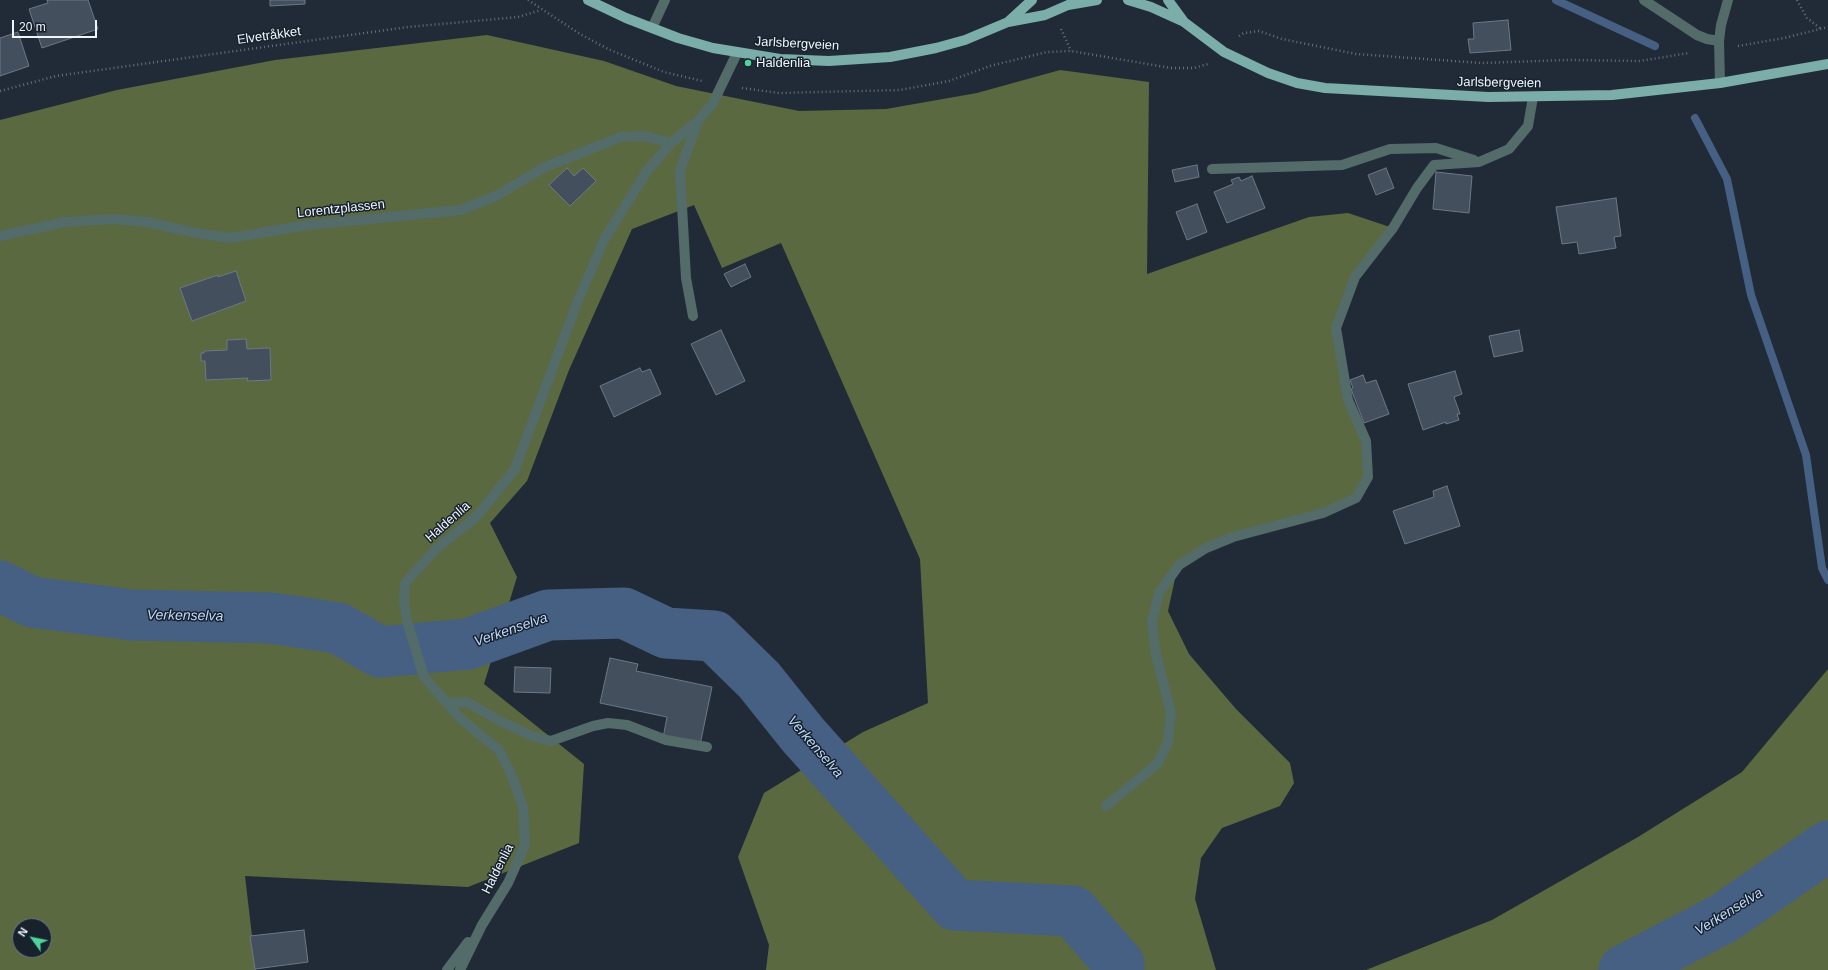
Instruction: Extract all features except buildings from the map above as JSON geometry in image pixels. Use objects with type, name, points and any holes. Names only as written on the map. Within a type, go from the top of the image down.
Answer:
[{"type":"main road","name":"Jarlsbergveien","points":[[588,0],[626,18],[678,38],[737,53],[780,59],[829,61],[890,57],[936,48],[965,40],[1008,22],[1045,15],[1068,5],[1097,0]]},
{"type":"main road","name":"Jarlsbergveien","points":[[1008,22],[1032,0]]},
{"type":"main road","name":"Jarlsbergveien","points":[[1128,0],[1151,7],[1184,22],[1205,39],[1229,55],[1268,73],[1297,83],[1325,88],[1488,97],[1612,95],[1720,83],[1828,64]]},
{"type":"main road","name":"Jarlsbergveien","points":[[1168,0],[1184,22]]},
{"type":"street","points":[[652,28],[665,0]]},
{"type":"street","points":[[1644,0],[1697,35],[1720,45]]},
{"type":"street","points":[[1720,83],[1721,25],[1728,0]]},
{"type":"street","name":"Haldenlia","points":[[460,970],[482,925],[508,883],[525,845],[523,807],[511,774],[499,750],[461,719],[424,677],[407,621],[404,601],[405,583],[437,548],[477,516],[515,469],[577,303],[605,238],[647,172],[671,143],[698,121],[712,103],[737,53]]},
{"type":"street","points":[[1106,806],[1157,764],[1168,742],[1171,713],[1156,655],[1152,622],[1159,593],[1178,565],[1206,548],[1233,537],[1323,513],[1356,498],[1368,477],[1366,440],[1348,400],[1336,328],[1355,277],[1393,228],[1417,188],[1434,165],[1479,162],[1509,149],[1528,126],[1533,97]]},
{"type":"street","points":[[692,316],[686,278],[680,170],[698,121]]},
{"type":"street","name":"Lorentzplassen","points":[[0,236],[65,222],[114,219],[147,222],[191,232],[230,238],[308,225],[461,210],[496,196],[545,166],[622,137],[644,136],[671,143]]},
{"type":"street","points":[[1212,169],[1342,165],[1390,148],[1436,148],[1479,162]]},
{"type":"street","points":[[447,703],[467,702],[498,720],[532,736],[551,741],[608,722],[628,725],[666,740],[707,747]]},
{"type":"street","points":[[447,970],[482,925]]},
{"type":"path","points":[[1797,0],[1807,18],[1821,29]]},
{"type":"path","name":"Elvetråkket","points":[[0,91],[64,75],[408,27],[518,17],[541,10]]},
{"type":"path","points":[[1059,25],[1071,51]]},
{"type":"path","points":[[1234,40],[1244,34],[1259,31],[1282,39],[1356,54],[1481,63],[1568,60],[1640,61],[1720,45],[1784,38],[1828,27]]},
{"type":"green space","points":[[487,35],[604,61],[676,86],[799,111],[886,109],[977,93],[1060,70],[1149,82],[1147,274],[1309,217],[1348,213],[1393,228],[1355,277],[1336,328],[1348,400],[1366,441],[1368,477],[1356,498],[1233,537],[1178,565],[1168,611],[1189,654],[1236,709],[1290,763],[1294,783],[1280,806],[1222,828],[1201,858],[1195,899],[1216,970],[766,970],[769,945],[738,857],[764,793],[863,732],[928,703],[920,559],[781,243],[722,268],[694,205],[632,229],[569,370],[527,481],[490,523],[517,577],[484,684],[584,764],[579,843],[468,887],[245,876],[256,970],[0,970],[0,120],[117,90],[275,60]]},
{"type":"green space","points":[[1828,669],[1828,970],[1366,970],[1492,920],[1638,837],[1742,772]]},
{"type":"waterway","points":[[1556,0],[1655,46]]},
{"type":"waterway","points":[[1695,118],[1727,179],[1751,295],[1806,455],[1822,568],[1828,580]]},
{"type":"waterway","name":"Verkenselva","points":[[0,586],[32,602],[132,615],[271,618],[338,628],[380,652],[468,644],[548,615],[624,613],[666,633],[714,636],[759,680],[803,735],[955,905],[1073,911],[1119,964],[1119,970]]},
{"type":"waterway","name":"Verkenselva","points":[[1624,970],[1724,918],[1828,846]]},
{"type":"place","name":"Haldenlia","points":[[748,63]]}]
